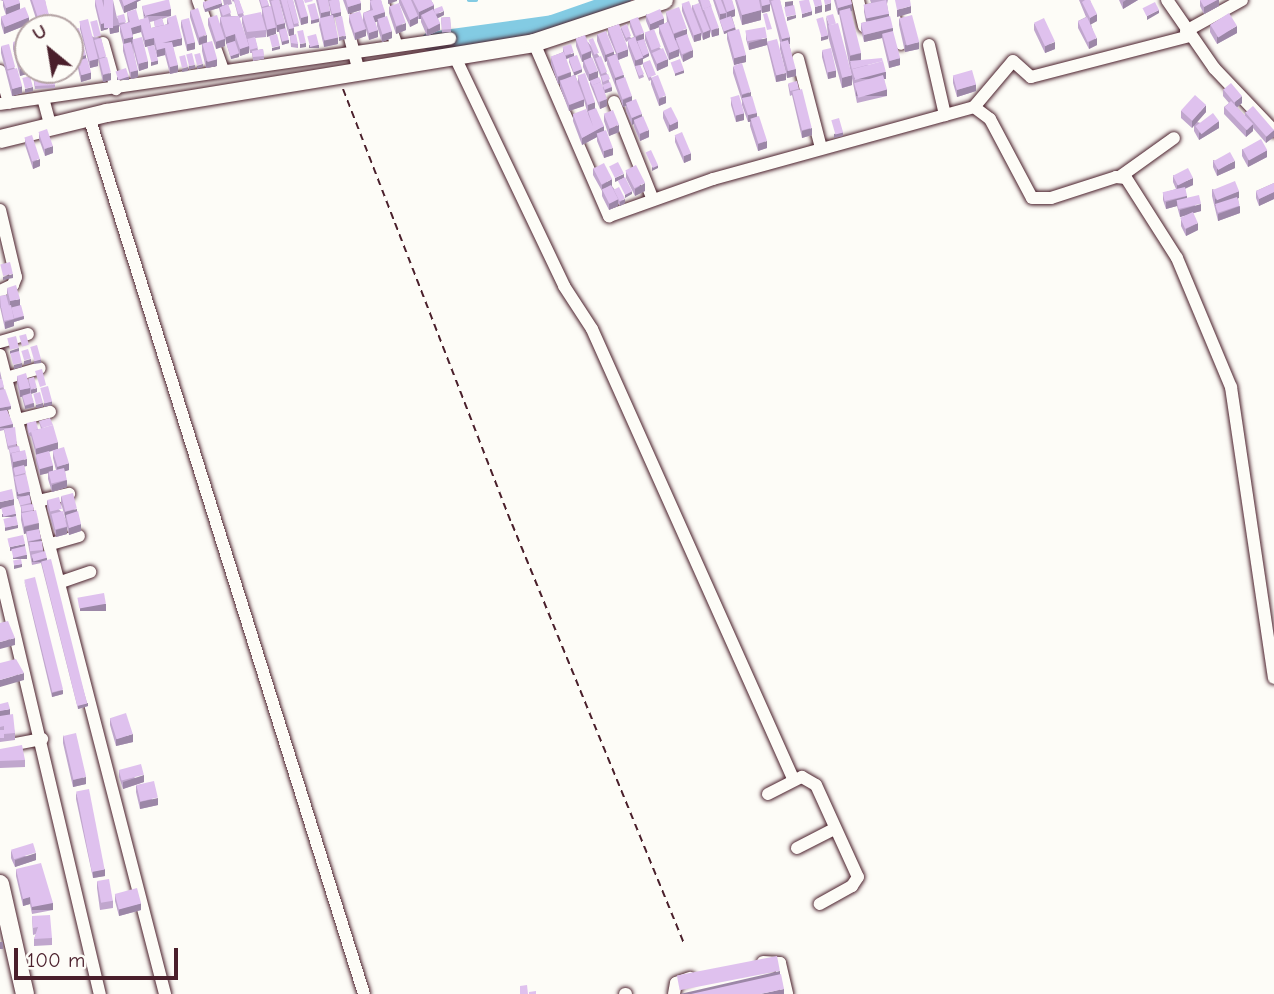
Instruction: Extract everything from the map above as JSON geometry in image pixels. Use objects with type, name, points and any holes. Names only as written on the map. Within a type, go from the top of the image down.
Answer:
[{"type":"main road","points":[[0,139],[49,122],[89,117],[248,77],[337,75],[356,59],[455,57],[534,43],[664,0]]},
{"type":"main road","points":[[0,884],[8,952],[25,994]]},
{"type":"street","points":[[198,0],[223,70]]},
{"type":"street","points":[[340,0],[356,59]]},
{"type":"street","points":[[382,0],[396,44]]},
{"type":"street","points":[[858,0],[864,26]]},
{"type":"street","points":[[890,0],[901,44]]},
{"type":"street","points":[[1167,0],[1188,34],[1274,131]]},
{"type":"street","points":[[534,43],[607,215],[821,148],[974,107],[1013,61],[1031,77],[1188,34],[1242,0]]},
{"type":"street","points":[[0,71],[4,104],[116,89],[223,70],[248,77],[356,59],[396,44],[450,38]]},
{"type":"street","points":[[103,43],[116,89]]},
{"type":"street","points":[[929,45],[945,115]]},
{"type":"street","points":[[455,57],[564,286],[592,328],[794,780]]},
{"type":"street","points":[[799,59],[821,148]]},
{"type":"street","points":[[43,99],[49,122]]},
{"type":"street","points":[[614,102],[653,200]]},
{"type":"street","points":[[974,107],[990,119],[1032,198],[1051,198],[1121,176],[1174,138]]},
{"type":"street","points":[[89,117],[364,994],[365,981],[108,158],[100,148]]},
{"type":"street","points":[[1121,176],[1130,180],[1177,258],[1231,387],[1274,678]]},
{"type":"street","points":[[0,210],[16,277],[13,285],[0,291]]},
{"type":"street","points":[[0,342],[28,334]]},
{"type":"street","points":[[0,355],[61,582],[165,994]]},
{"type":"street","points":[[6,378],[40,369]]},
{"type":"street","points":[[17,420],[50,412]]},
{"type":"street","points":[[38,501],[69,494]]},
{"type":"street","points":[[51,544],[79,536]]},
{"type":"street","points":[[0,572],[42,739],[100,994]]},
{"type":"street","points":[[61,582],[90,572]]},
{"type":"street","points":[[0,747],[42,739]]},
{"type":"street","points":[[768,794],[794,780],[812,780],[857,881],[820,904]]},
{"type":"street","points":[[797,848],[834,829]]},
{"type":"street","points":[[745,966],[780,963],[787,994]]},
{"type":"street","points":[[674,994],[678,981],[705,975]]},
{"type":"path","points":[[337,75],[512,524],[684,944]]},
{"type":"building","points":[[3,0],[19,0],[20,3],[6,8]]},
{"type":"building","points":[[32,0],[45,0],[49,14],[37,14]]},
{"type":"building","points":[[95,0],[102,0],[108,22],[101,24]]},
{"type":"building","points":[[104,0],[113,0],[113,28],[104,28]]},
{"type":"building","points":[[122,0],[137,0],[124,6]]},
{"type":"building","points":[[169,0],[171,9],[145,16],[142,6]]},
{"type":"building","points":[[221,0],[222,3],[205,9],[203,2]]},
{"type":"building","points":[[234,0],[239,0],[244,13],[238,14]]},
{"type":"building","points":[[260,0],[267,0],[269,5],[262,7]]},
{"type":"building","points":[[279,0],[285,23],[277,25],[271,1]]},
{"type":"building","points":[[281,0],[287,0],[294,28],[289,29]]},
{"type":"building","points":[[287,0],[293,0],[299,23],[294,24]]},
{"type":"building","points":[[296,0],[303,0],[308,16],[301,18]]},
{"type":"building","points":[[318,0],[328,0],[330,11],[321,13]]},
{"type":"building","points":[[339,0],[341,12],[332,14],[329,1]]},
{"type":"building","points":[[346,0],[360,0],[361,3],[348,7]]},
{"type":"building","points":[[381,0],[385,12],[373,16],[378,30],[369,33],[363,13],[373,10],[370,1]]},
{"type":"building","points":[[401,0],[411,0],[418,16],[410,20]]},
{"type":"building","points":[[413,0],[431,0],[434,5],[419,12]]},
{"type":"building","points":[[700,0],[709,0],[712,7],[703,10]]},
{"type":"building","points":[[715,0],[721,0],[726,13],[720,14]]},
{"type":"building","points":[[723,0],[732,0],[735,9],[727,12]]},
{"type":"building","points":[[737,0],[759,0],[761,10],[742,15]]},
{"type":"building","points":[[761,0],[769,0],[770,4],[762,6]]},
{"type":"building","points":[[780,0],[790,37],[782,39],[771,1]]},
{"type":"building","points":[[809,0],[812,11],[802,14],[799,1]]},
{"type":"building","points":[[813,0],[821,0],[822,5],[815,7]]},
{"type":"building","points":[[836,0],[851,0],[852,4],[838,8]]},
{"type":"building","points":[[886,0],[889,14],[866,18],[864,5]]},
{"type":"building","points":[[895,0],[910,0],[911,6],[897,10]]},
{"type":"building","points":[[1090,0],[1097,14],[1090,18],[1082,2]]},
{"type":"building","points":[[1200,0],[1217,0],[1204,7]]},
{"type":"building","points":[[689,1],[701,33],[694,36],[682,4]]},
{"type":"building","points":[[1155,2],[1159,10],[1147,16],[1143,8]]},
{"type":"building","points":[[315,3],[319,18],[311,21],[307,5]]},
{"type":"building","points":[[399,3],[406,23],[396,26],[390,6]]},
{"type":"building","points":[[699,3],[710,30],[703,33],[693,6]]},
{"type":"building","points":[[228,4],[231,12],[223,16],[220,7]]},
{"type":"building","points":[[794,5],[796,15],[786,17],[784,7]]},
{"type":"building","points":[[271,6],[276,27],[267,29],[262,8]]},
{"type":"building","points":[[442,6],[444,11],[436,14],[434,9]]},
{"type":"building","points":[[711,6],[719,28],[711,30],[703,9]]},
{"type":"building","points":[[25,7],[28,14],[14,14],[14,23],[5,27],[1,17]]},
{"type":"building","points":[[679,7],[687,29],[674,33],[666,12]]},
{"type":"building","points":[[198,8],[207,35],[199,37],[190,10]]},
{"type":"building","points":[[850,8],[861,53],[850,55],[839,11]]},
{"type":"building","points":[[136,9],[139,20],[148,17],[151,28],[169,24],[167,18],[176,15],[182,38],[162,43],[172,42],[178,65],[170,67],[165,48],[157,50],[154,38],[145,40],[141,25],[131,28],[133,37],[124,39],[120,25],[130,22],[127,12]]},
{"type":"building","points":[[433,9],[440,23],[429,29],[421,15]]},
{"type":"building","points":[[660,9],[664,18],[650,24],[646,15]]},
{"type":"building","points":[[360,11],[366,29],[354,33],[349,15]]},
{"type":"building","points":[[261,12],[266,30],[247,32],[242,16]]},
{"type":"building","points":[[767,13],[772,29],[767,30],[763,14]]},
{"type":"building","points":[[1229,13],[1237,26],[1218,37],[1210,25]]},
{"type":"building","points":[[124,14],[126,22],[119,23],[117,16]]},
{"type":"building","points":[[833,14],[836,24],[829,26],[826,16]]},
{"type":"building","points":[[217,15],[225,39],[216,42],[208,18]]},
{"type":"building","points":[[333,15],[338,37],[325,41],[319,18]]},
{"type":"building","points":[[912,15],[919,42],[907,45],[899,18]]},
{"type":"building","points":[[239,16],[249,46],[240,49],[235,34],[226,37],[220,17]]},
{"type":"building","points":[[342,16],[346,36],[339,37],[335,17]]},
{"type":"building","points":[[387,16],[392,31],[382,34],[377,19]]},
{"type":"building","points":[[731,16],[735,27],[724,31],[720,20]]},
{"type":"building","points":[[890,16],[893,28],[864,35],[861,23]]},
{"type":"building","points":[[450,17],[451,29],[442,30],[441,18]]},
{"type":"building","points":[[638,17],[644,33],[636,36],[630,20]]},
{"type":"building","points":[[823,17],[828,35],[822,37],[816,19]]},
{"type":"building","points":[[1087,17],[1097,38],[1088,42],[1078,21]]},
{"type":"building","points":[[162,18],[164,25],[155,27],[154,21]]},
{"type":"building","points":[[189,18],[195,42],[187,44],[181,20]]},
{"type":"building","points":[[1044,18],[1055,42],[1045,46],[1034,23]]},
{"type":"building","points":[[88,19],[98,59],[89,61],[84,40],[84,20]]},
{"type":"building","points":[[97,20],[101,36],[94,37],[90,22]]},
{"type":"building","points":[[668,22],[679,49],[670,53],[659,26]]},
{"type":"building","points":[[838,23],[852,75],[842,78],[828,26]]},
{"type":"building","points":[[619,24],[628,49],[617,53],[608,28]]},
{"type":"building","points":[[627,24],[631,36],[626,38],[621,27]]},
{"type":"building","points":[[765,27],[767,38],[747,41],[745,30]]},
{"type":"building","points":[[286,28],[289,40],[282,41],[279,30]]},
{"type":"building","points":[[654,29],[661,47],[651,50],[645,33]]},
{"type":"building","points":[[739,29],[746,55],[734,58],[727,32]]},
{"type":"building","points":[[303,30],[306,43],[300,44],[297,31]]},
{"type":"building","points":[[606,31],[614,51],[606,55],[598,34]]},
{"type":"building","points":[[893,31],[900,58],[890,61],[882,34]]},
{"type":"building","points":[[277,34],[280,46],[272,48],[269,36]]},
{"type":"building","points":[[296,34],[298,44],[291,43],[290,36]]},
{"type":"building","points":[[316,34],[319,45],[310,47],[307,36]]},
{"type":"building","points":[[687,34],[693,50],[682,54],[676,38]]},
{"type":"building","points":[[585,35],[591,51],[582,54],[576,39]]},
{"type":"building","points":[[142,37],[148,61],[138,64],[132,39]]},
{"type":"building","points":[[255,37],[258,48],[250,50],[247,39]]},
{"type":"building","points":[[635,37],[643,57],[636,60],[628,40]]},
{"type":"building","points":[[101,38],[106,56],[100,58],[94,40]]},
{"type":"building","points":[[593,38],[599,53],[594,55],[588,40]]},
{"type":"building","points":[[644,39],[649,53],[643,56],[637,41]]},
{"type":"building","points":[[777,39],[786,73],[776,75],[767,42]]},
{"type":"building","points":[[788,40],[796,69],[788,71],[780,42]]},
{"type":"building","points":[[212,41],[217,59],[208,62],[202,44]]},
{"type":"building","points":[[235,41],[239,53],[230,56],[226,44]]},
{"type":"building","points":[[131,42],[138,70],[130,72],[123,44]]},
{"type":"building","points":[[9,44],[14,68],[7,69],[1,46]]},
{"type":"building","points":[[571,44],[574,53],[565,55],[562,47]]},
{"type":"building","points":[[154,45],[158,60],[151,62],[147,47]]},
{"type":"building","points":[[663,48],[668,59],[657,64],[652,53]]},
{"type":"building","points":[[831,48],[836,70],[827,72],[822,50]]},
{"type":"building","points":[[263,49],[264,56],[253,57],[252,51]]},
{"type":"building","points":[[564,52],[571,72],[558,76],[551,57]]},
{"type":"building","points":[[192,53],[195,65],[189,66],[186,54]]},
{"type":"building","points":[[200,53],[203,64],[197,65],[194,55]]},
{"type":"building","points":[[616,54],[624,75],[615,78],[608,57]]},
{"type":"building","points":[[185,55],[188,67],[182,68],[179,56]]},
{"type":"building","points":[[577,55],[582,69],[574,72],[569,58]]},
{"type":"building","points":[[601,56],[607,72],[601,74],[595,58]]},
{"type":"building","points":[[107,57],[111,73],[103,74],[99,59]]},
{"type":"building","points":[[592,57],[598,71],[590,74],[584,61]]},
{"type":"building","points":[[87,58],[91,72],[84,74],[84,59]]},
{"type":"building","points":[[882,58],[883,61],[852,70],[850,61]]},
{"type":"building","points":[[680,59],[684,70],[675,74],[671,62]]},
{"type":"building","points":[[650,60],[656,75],[649,78],[643,63]]},
{"type":"building","points":[[883,61],[886,72],[855,80],[852,69]]},
{"type":"building","points":[[742,63],[751,92],[742,94],[733,66]]},
{"type":"building","points":[[640,65],[644,74],[639,76],[635,66]]},
{"type":"building","points":[[126,68],[129,77],[118,80],[116,71]]},
{"type":"building","points":[[14,69],[14,84],[22,86],[13,89],[7,71]]},
{"type":"building","points":[[972,70],[976,84],[957,90],[953,76]]},
{"type":"building","points":[[585,73],[595,102],[588,105],[577,76]]},
{"type":"building","points":[[608,74],[610,79],[603,82],[601,76]]},
{"type":"building","points":[[575,75],[584,99],[569,105],[560,81]]},
{"type":"building","points":[[658,75],[666,96],[659,98],[651,78]]},
{"type":"building","points":[[883,75],[887,89],[858,98],[854,83]]},
{"type":"building","points":[[599,77],[602,83],[593,87],[590,81]]},
{"type":"building","points":[[625,77],[632,96],[622,99],[616,80]]},
{"type":"building","points":[[797,81],[799,89],[790,91],[788,83]]},
{"type":"building","points":[[601,82],[607,99],[598,102],[592,85]]},
{"type":"building","points":[[610,82],[612,87],[604,90],[603,85]]},
{"type":"building","points":[[1231,83],[1242,96],[1234,102],[1223,89]]},
{"type":"building","points":[[802,89],[812,128],[802,130],[792,91]]},
{"type":"building","points":[[739,95],[744,113],[736,116],[730,97]]},
{"type":"building","points":[[1195,95],[1206,105],[1192,121],[1181,111]]},
{"type":"building","points":[[752,96],[757,113],[748,115],[742,98]]},
{"type":"building","points":[[636,99],[642,114],[632,118],[626,103]]},
{"type":"building","points":[[1231,101],[1253,124],[1247,130],[1225,107]]},
{"type":"building","points":[[1253,106],[1274,130],[1266,137],[1245,113]]},
{"type":"building","points":[[671,107],[678,121],[670,125],[663,111]]},
{"type":"building","points":[[596,108],[604,126],[582,138],[573,114],[586,109],[593,126],[588,111]]},
{"type":"building","points":[[613,110],[619,125],[610,129],[604,114]]},
{"type":"building","points":[[1213,113],[1219,121],[1201,134],[1195,126]]},
{"type":"building","points":[[643,116],[649,130],[640,134],[634,120]]},
{"type":"building","points":[[759,116],[767,141],[758,144],[750,119]]},
{"type":"building","points":[[839,118],[843,132],[835,135],[831,120]]},
{"type":"building","points":[[47,129],[53,146],[44,149],[38,132]]},
{"type":"building","points":[[606,130],[613,148],[603,151],[597,134]]},
{"type":"building","points":[[682,132],[691,153],[684,156],[675,135]]},
{"type":"building","points":[[32,135],[40,159],[32,161],[24,137]]},
{"type":"building","points":[[1261,139],[1267,150],[1249,161],[1243,149]]},
{"type":"building","points":[[651,150],[658,165],[653,168],[646,153]]},
{"type":"building","points":[[1230,152],[1235,161],[1218,170],[1213,161]]},
{"type":"building","points":[[618,162],[624,174],[615,178],[609,167]]},
{"type":"building","points":[[604,163],[612,179],[601,184],[593,168]]},
{"type":"building","points":[[636,165],[645,183],[634,188],[625,170]]},
{"type":"building","points":[[1188,168],[1193,178],[1178,186],[1173,176]]},
{"type":"building","points":[[625,177],[632,191],[625,195],[618,181]]},
{"type":"building","points":[[1235,181],[1239,191],[1217,200],[1213,190]]},
{"type":"building","points":[[1274,183],[1274,192],[1259,199],[1256,191]]},
{"type":"building","points":[[611,185],[618,199],[609,204],[602,190]]},
{"type":"building","points":[[619,187],[625,199],[620,201],[614,190]]},
{"type":"building","points":[[1185,187],[1187,196],[1165,201],[1163,192]]},
{"type":"building","points":[[1199,195],[1201,204],[1179,209],[1177,200]]},
{"type":"building","points":[[1237,197],[1240,206],[1218,213],[1215,204]]},
{"type":"building","points":[[1193,212],[1198,223],[1185,229],[1180,218]]},
{"type":"building","points":[[10,262],[13,274],[3,276],[0,264]]},
{"type":"building","points":[[16,285],[20,299],[10,301],[7,288]]},
{"type":"building","points":[[6,295],[9,306],[1,308],[0,296]]},
{"type":"building","points":[[11,305],[14,319],[4,321],[1,307]]},
{"type":"building","points":[[21,305],[24,316],[14,318],[11,308]]},
{"type":"building","points":[[26,334],[29,345],[22,346],[19,336]]},
{"type":"building","points":[[16,336],[19,348],[10,350],[7,338]]},
{"type":"building","points":[[37,345],[41,359],[34,361],[30,347]]},
{"type":"building","points":[[28,349],[31,359],[24,361],[21,351]]},
{"type":"building","points":[[19,351],[22,363],[13,365],[10,353]]},
{"type":"building","points":[[42,369],[46,385],[40,387],[35,371]]},
{"type":"building","points":[[26,373],[30,388],[20,390],[17,376]]},
{"type":"building","points":[[34,377],[37,388],[31,389],[28,379]]},
{"type":"building","points":[[48,386],[52,401],[44,404],[40,388]]},
{"type":"building","points":[[5,389],[11,406],[0,408],[0,390]]},
{"type":"building","points":[[40,392],[43,403],[36,404],[33,394]]},
{"type":"building","points":[[31,393],[34,403],[25,405],[22,396]]},
{"type":"building","points":[[7,410],[13,424],[0,427],[0,411]]},
{"type":"building","points":[[50,418],[53,425],[42,428],[39,421]]},
{"type":"building","points":[[36,421],[38,429],[29,433],[27,423]]},
{"type":"building","points":[[53,425],[58,442],[36,449],[31,431]]},
{"type":"building","points":[[15,427],[17,444],[8,446],[4,429]]},
{"type":"building","points":[[19,446],[20,451],[11,455],[9,448]]},
{"type":"building","points":[[64,447],[69,463],[57,467],[53,451]]},
{"type":"building","points":[[25,450],[27,459],[13,462],[11,453]]},
{"type":"building","points":[[49,451],[53,465],[40,469],[36,455]]},
{"type":"building","points":[[24,465],[26,473],[15,475],[13,468]]},
{"type":"building","points":[[64,468],[67,480],[51,484],[48,472]]},
{"type":"building","points":[[26,474],[30,492],[18,494],[14,477]]},
{"type":"building","points":[[12,489],[14,499],[0,502],[0,492]]},
{"type":"building","points":[[73,493],[77,509],[65,511],[61,496]]},
{"type":"building","points":[[29,495],[31,503],[20,505],[18,498]]},
{"type":"building","points":[[59,497],[62,509],[50,512],[47,500]]},
{"type":"building","points":[[33,504],[34,510],[22,512],[21,506]]},
{"type":"building","points":[[14,505],[16,514],[3,517],[1,508]]},
{"type":"building","points":[[36,510],[39,523],[24,526],[21,513]]},
{"type":"building","points":[[63,511],[67,527],[55,529],[51,514]]},
{"type":"building","points":[[78,511],[81,524],[69,528],[66,515]]},
{"type":"building","points":[[16,516],[18,525],[5,528],[3,519]]},
{"type":"building","points":[[39,529],[41,539],[28,541],[26,531]]},
{"type":"building","points":[[23,535],[25,544],[9,547],[7,539]]},
{"type":"building","points":[[42,541],[43,550],[30,551],[29,542]]},
{"type":"building","points":[[25,546],[27,555],[13,558],[11,549]]},
{"type":"building","points":[[45,551],[47,558],[33,562],[32,555]]},
{"type":"building","points":[[21,559],[22,564],[14,565],[13,561]]},
{"type":"building","points":[[51,559],[87,704],[77,706],[41,561]]},
{"type":"building","points":[[35,577],[63,690],[52,692],[24,580]]},
{"type":"building","points":[[104,593],[106,604],[79,609],[77,598]]},
{"type":"building","points":[[8,621],[15,638],[0,642],[0,623]]},
{"type":"building","points":[[16,659],[24,673],[0,680],[0,663]]},
{"type":"building","points":[[8,702],[10,709],[0,711],[0,704]]},
{"type":"building","points":[[126,713],[133,734],[117,739],[110,718]]},
{"type":"building","points":[[13,714],[15,733],[4,734],[4,726],[0,727],[0,716]]},
{"type":"building","points":[[0,730],[4,730],[4,738],[0,738]]},
{"type":"building","points":[[76,733],[86,777],[73,780],[63,736]]},
{"type":"building","points":[[22,745],[25,760],[0,761],[0,749]]},
{"type":"building","points":[[141,764],[144,775],[122,781],[119,770]]},
{"type":"building","points":[[154,781],[158,798],[140,802],[136,785]]},
{"type":"building","points":[[89,789],[105,869],[92,872],[76,791]]},
{"type":"building","points":[[33,843],[36,853],[14,859],[11,850]]},
{"type":"building","points":[[41,863],[53,903],[32,907],[30,897],[23,899],[16,869]]},
{"type":"building","points":[[109,879],[113,901],[101,903],[97,881]]},
{"type":"building","points":[[137,888],[141,903],[119,909],[115,894]]},
{"type":"building","points":[[50,915],[52,938],[34,939],[38,927],[33,928],[32,916]]},
{"type":"building","points":[[777,956],[780,971],[680,990],[677,975]]},
{"type":"building","points":[[781,974],[784,989],[760,994],[691,994]]},
{"type":"building","points":[[527,985],[528,994],[520,994],[520,986]]},
{"type":"waterway","points":[[469,0],[476,0]]},
{"type":"waterway","points":[[430,41],[552,24],[621,0]]}]
